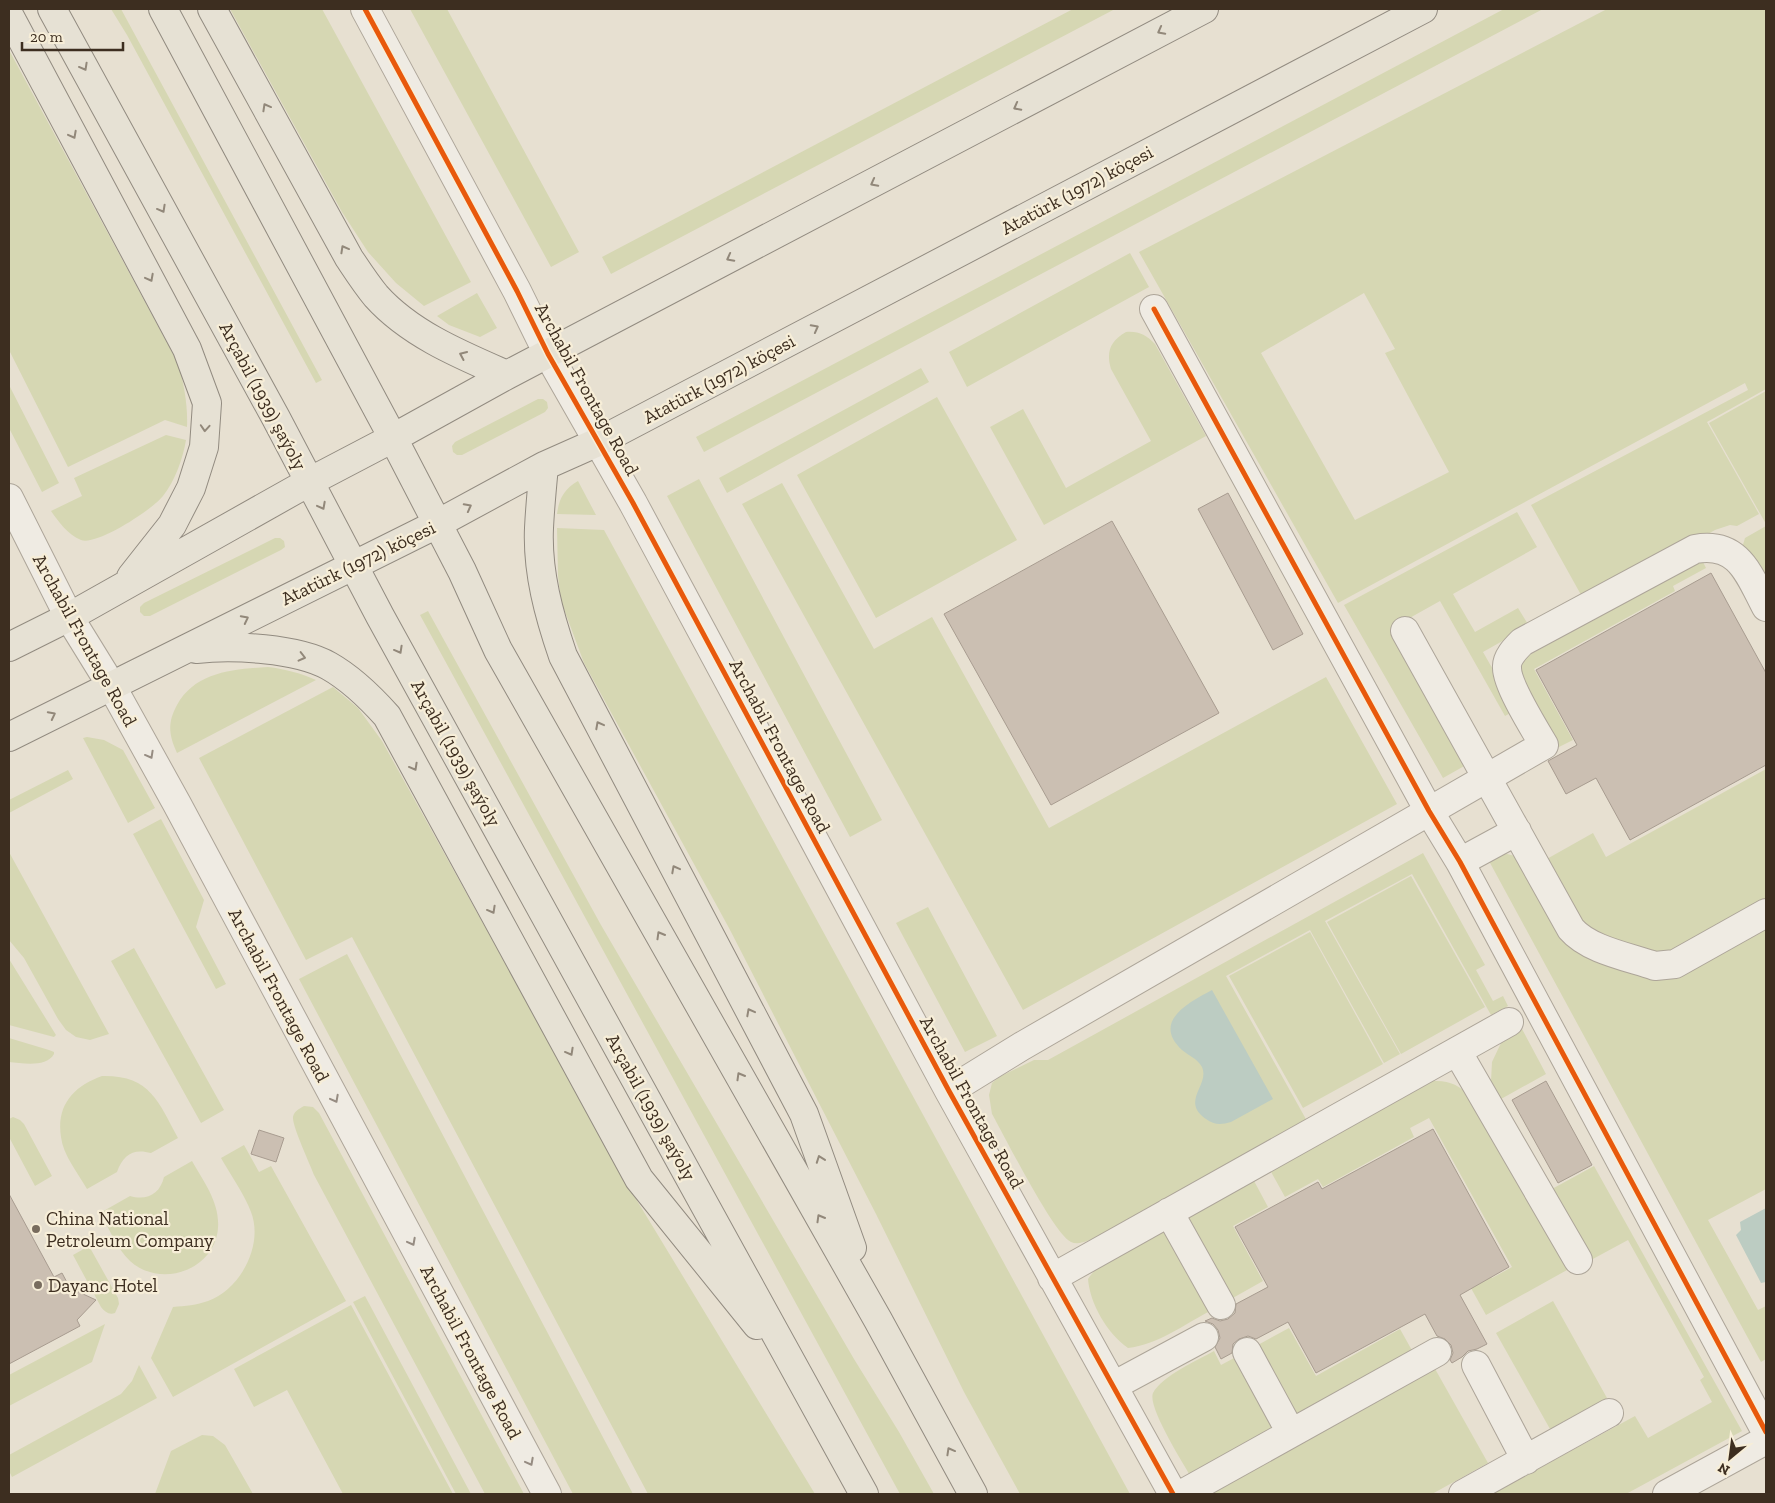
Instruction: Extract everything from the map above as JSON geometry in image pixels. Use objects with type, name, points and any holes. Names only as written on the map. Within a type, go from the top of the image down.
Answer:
[{"type":"main road","name":"Arçabil (1939) şaýoly","points":[[52,9],[272,410],[352,564],[864,1494]]},
{"type":"main road","points":[[162,9],[394,438],[462,572],[498,650],[878,1320],[973,1494]]},
{"type":"main road","points":[[212,9],[348,258],[376,296],[413,329],[455,352],[507,375]]},
{"type":"main road","points":[[9,647],[69,617],[309,482],[394,438],[507,375],[1204,9]]},
{"type":"main road","name":"Atatürk (1972) köçesi","points":[[9,737],[185,650],[352,564],[436,524],[544,466],[598,442],[1423,9]]},
{"type":"main road","points":[[9,15],[188,349],[207,403],[204,447],[191,488],[172,524],[123,587]]},
{"type":"main road","points":[[544,466],[539,529],[540,558],[550,620],[562,656],[804,1114],[878,1320]]},
{"type":"main road","points":[[185,650],[221,646],[269,650],[319,662],[348,679],[368,695],[387,716],[639,1179],[802,1380]]},
{"type":"street","name":"Archabil Frontage Road","points":[[365,9],[517,291],[548,354],[598,442],[948,1091],[1173,1494]]},
{"type":"street","points":[[1154,309],[1429,811],[1460,862],[1766,1432]]},
{"type":"street","name":"Archabil Frontage Road","points":[[9,498],[69,617],[111,685],[177,804],[547,1494]]},
{"type":"street","points":[[948,1091],[1022,1046],[1544,745],[1510,682],[1507,668],[1509,658],[1522,642],[1695,549],[1706,547],[1727,551],[1741,562],[1766,607]]},
{"type":"street","points":[[1405,631],[1571,929],[1577,936],[1588,944],[1655,966],[1675,964],[1766,913]]},
{"type":"street","points":[[1460,862],[1517,832]]},
{"type":"street","points":[[1052,1278],[1509,1022]]},
{"type":"street","points":[[1457,1051],[1578,1260]]},
{"type":"street","points":[[1169,1212],[1221,1305]]},
{"type":"street","points":[[1113,1386],[1204,1337]]},
{"type":"street","points":[[1247,1352],[1291,1433]]},
{"type":"street","points":[[1182,1494],[1437,1352]]},
{"type":"street","points":[[1476,1365],[1526,1460]]},
{"type":"street","points":[[1463,1494],[1610,1413]]},
{"type":"street","points":[[1667,1494],[1766,1440]]},
{"type":"green space","points":[[111,9],[121,9],[322,380],[316,383],[127,35]]},
{"type":"green space","points":[[230,9],[322,9],[471,282],[424,306],[396,283],[368,252],[342,212]]},
{"type":"green space","points":[[410,9],[447,9],[579,252],[551,267]]},
{"type":"green space","points":[[1073,9],[1115,9],[611,274],[602,257]]},
{"type":"green space","points":[[1504,9],[1543,9],[704,452],[696,437]]},
{"type":"green space","points":[[1607,9],[1766,9],[1766,389],[1707,422],[1759,514],[1737,526],[1730,525],[1715,530],[1585,602],[1531,505],[1748,390],[1745,383],[1338,603],[1139,252]],"holes":[[[1364,293],[1395,349],[1385,353],[1449,472],[1355,520],[1261,353]]]},
{"type":"green space","points":[[9,50],[179,365],[185,396],[187,427],[165,420],[68,467],[9,350]]},
{"type":"green space","points":[[1130,253],[1149,287],[967,387],[949,352]]},
{"type":"green space","points":[[477,293],[497,328],[480,337],[449,325],[437,316]]},
{"type":"green space","points":[[1126,332],[1142,334],[1155,344],[1206,436],[1044,525],[990,427],[1023,409],[1066,488],[1151,441],[1111,369],[1109,352],[1116,339]]},
{"type":"green space","points":[[921,368],[929,382],[727,493],[719,478]]},
{"type":"green space","points":[[9,385],[59,483],[42,492],[9,428]]},
{"type":"green space","points":[[1766,391],[1766,524],[1709,423]]},
{"type":"green space","points":[[937,397],[1017,540],[876,618],[797,475]]},
{"type":"green space","points":[[538,399],[543,399],[547,402],[548,408],[545,412],[462,455],[457,455],[453,452],[452,446],[455,442]]},
{"type":"green space","points":[[166,435],[186,440],[181,462],[163,496],[137,517],[99,537],[81,540],[68,531],[51,511],[82,496],[74,478]]},
{"type":"green space","points":[[699,479],[882,820],[850,837],[667,496]]},
{"type":"green space","points":[[578,481],[596,515],[557,514],[563,495],[569,487]]},
{"type":"green space","points":[[782,483],[874,649],[932,617],[1049,828],[1326,677],[1397,804],[1023,1010],[742,504]]},
{"type":"green space","points":[[1517,512],[1537,547],[1453,594],[1475,632],[1518,608],[1529,626],[1483,652],[1516,710],[1505,716],[1440,601],[1390,629],[1466,765],[1443,778],[1344,605]]},
{"type":"green space","points":[[1766,526],[1766,591],[1742,548],[1745,538]]},
{"type":"green space","points":[[557,528],[604,530],[1130,1494],[1020,1494],[964,1392],[876,1214],[729,928],[584,663],[561,601],[558,576]]},
{"type":"green space","points":[[275,538],[280,538],[284,541],[285,547],[150,616],[144,616],[140,612],[140,607],[144,603]]},
{"type":"green space","points":[[1702,560],[1706,568],[1673,586],[1675,591],[1534,669],[1573,740],[1555,749],[1520,685],[1520,667],[1525,659]]},
{"type":"green space","points":[[428,611],[601,925],[934,1494],[900,1494],[420,615]]},
{"type":"green space","points":[[268,667],[304,675],[316,680],[177,753],[172,741],[170,724],[177,705],[194,685],[216,674]]},
{"type":"green space","points":[[333,687],[358,708],[382,741],[633,1194],[815,1494],[648,1494],[352,937],[306,960],[199,758]]},
{"type":"green space","points":[[83,738],[104,740],[123,750],[155,808],[128,823]]},
{"type":"green space","points":[[1766,769],[1766,902],[1659,957],[1582,927],[1545,860],[1593,833],[1606,857]]},
{"type":"green space","points":[[68,770],[73,779],[9,813],[9,800]]},
{"type":"green space","points":[[161,819],[204,900],[196,927],[226,984],[216,989],[133,834]]},
{"type":"green space","points":[[9,852],[109,1034],[90,1040],[76,1037],[66,1030],[24,958],[9,940]]},
{"type":"green space","points":[[1423,853],[1485,965],[1476,970],[1493,1001],[1503,996],[1508,1006],[1491,1015],[1412,874],[1325,921],[1400,1054],[1384,1063],[1310,930],[1226,976],[1307,1121],[1100,1235],[1082,1243],[1074,1243],[1063,1235],[1042,1204],[992,1114],[989,1095],[992,1083],[999,1077],[1034,1060],[1048,1060]]},
{"type":"green space","points":[[1499,855],[1515,856],[1562,937],[1654,976],[1766,923],[1766,1189],[1708,1220],[1758,1310],[1766,1306],[1766,1359],[1761,1362],[1489,861]]},
{"type":"green space","points":[[1411,876],[1485,1007],[1401,1054],[1327,922]]},
{"type":"green space","points":[[928,907],[997,1036],[965,1052],[896,923]]},
{"type":"green space","points":[[1310,932],[1383,1064],[1303,1108],[1229,976]]},
{"type":"green space","points":[[134,948],[224,1110],[201,1123],[111,961]]},
{"type":"green space","points":[[347,954],[633,1494],[573,1494],[299,979]]},
{"type":"green space","points":[[9,959],[56,1035],[54,1037],[9,1025]]},
{"type":"green space","points":[[1522,1029],[1546,1074],[1501,1099],[1491,1081],[1492,1062],[1501,1043],[1507,1037]]},
{"type":"green space","points":[[9,1038],[49,1050],[54,1052],[54,1054],[40,1063],[9,1062]]},
{"type":"green space","points":[[102,1076],[118,1077],[142,1085],[158,1102],[178,1138],[151,1153],[139,1151],[130,1154],[122,1161],[117,1172],[87,1189],[71,1164],[62,1144],[61,1115],[64,1106],[75,1091]]},
{"type":"green space","points":[[1433,1081],[1444,1081],[1453,1084],[1470,1096],[1567,1270],[1486,1315],[1467,1281],[1487,1269],[1492,1278],[1512,1267],[1429,1118],[1410,1128],[1414,1137],[1323,1187],[1318,1179],[1285,1197],[1270,1170],[1422,1085]]},
{"type":"green space","points":[[304,1106],[313,1107],[319,1113],[524,1494],[485,1494],[314,1175],[293,1122],[294,1113]]},
{"type":"green space","points":[[13,1117],[24,1124],[52,1176],[35,1186],[9,1137],[9,1119]]},
{"type":"green space","points":[[244,1145],[259,1172],[271,1166],[346,1301],[173,1397],[151,1358],[173,1307],[208,1301],[220,1295],[239,1277],[252,1252],[254,1225],[251,1212],[221,1158]]},
{"type":"green space","points":[[192,1161],[214,1201],[218,1219],[215,1243],[207,1255],[197,1264],[184,1271],[171,1274],[156,1274],[143,1269],[130,1261],[121,1251],[100,1213],[130,1196],[142,1198],[152,1195],[159,1188],[164,1177]]},
{"type":"green space","points":[[1594,1166],[1742,1431],[1626,1494],[1492,1494],[1635,1416],[1648,1438],[1712,1402],[1700,1380],[1704,1377],[1628,1240],[1591,1260],[1552,1189]]},
{"type":"green space","points":[[1253,1179],[1268,1207],[1233,1226],[1263,1281],[1231,1299],[1185,1217]]},
{"type":"green space","points":[[1164,1228],[1210,1311],[1150,1343],[1128,1348],[1113,1334],[1101,1317],[1092,1298],[1088,1279],[1094,1271],[1112,1257]]},
{"type":"green space","points":[[89,1246],[118,1298],[119,1304],[115,1313],[107,1313],[101,1307],[73,1255]]},
{"type":"green space","points":[[365,1296],[471,1494],[456,1494],[353,1302]]},
{"type":"green space","points":[[1553,1301],[1607,1398],[1550,1429],[1496,1333]]},
{"type":"green space","points":[[351,1305],[453,1494],[343,1494],[287,1390],[254,1407],[234,1369]]},
{"type":"green space","points":[[105,1324],[92,1362],[9,1406],[9,1375]]},
{"type":"green space","points":[[1289,1328],[1316,1376],[1400,1329],[1414,1354],[1297,1419],[1256,1346]]},
{"type":"green space","points":[[1214,1351],[1221,1365],[1236,1357],[1276,1430],[1191,1477],[1160,1422],[1155,1410],[1153,1393],[1172,1375]]},
{"type":"green space","points":[[139,1365],[157,1398],[12,1477],[9,1471],[9,1455],[121,1394],[132,1381]]},
{"type":"green space","points":[[1434,1367],[1488,1463],[1432,1494],[1203,1494]]},
{"type":"green space","points":[[202,1435],[213,1436],[225,1445],[253,1494],[155,1494],[171,1451]]},
{"type":"shaded area","points":[[1212,990],[1273,1099],[1231,1122],[1221,1124],[1209,1121],[1199,1112],[1195,1099],[1202,1080],[1202,1067],[1173,1040],[1171,1030],[1172,1021],[1177,1014],[1194,1000]]},
{"type":"shaded area","points":[[1766,1208],[1766,1282],[1761,1283],[1736,1235],[1741,1230],[1740,1222]]},
{"type":"building","points":[[1228,493],[1303,634],[1273,650],[1198,509]]},
{"type":"building","points":[[1112,521],[1219,713],[1051,805],[944,614]]},
{"type":"building","points":[[1711,573],[1766,673],[1766,765],[1630,840],[1596,778],[1566,794],[1548,761],[1577,745],[1536,670]]},
{"type":"building","points":[[1546,1081],[1592,1165],[1558,1183],[1512,1100]]},
{"type":"building","points":[[1433,1129],[1509,1267],[1460,1295],[1487,1344],[1468,1351],[1452,1363],[1450,1360],[1453,1353],[1451,1345],[1445,1339],[1437,1336],[1425,1314],[1316,1373],[1288,1322],[1256,1339],[1248,1336],[1239,1339],[1233,1344],[1232,1353],[1221,1359],[1215,1347],[1220,1338],[1218,1330],[1213,1324],[1205,1321],[1212,1318],[1220,1321],[1228,1319],[1235,1313],[1236,1304],[1268,1287],[1235,1227],[1318,1182],[1322,1189]]},
{"type":"building","points":[[259,1130],[284,1138],[276,1162],[251,1154]]},
{"type":"building","name":"Dayanc Hotel","points":[[9,1194],[54,1277],[62,1273],[70,1288],[96,1300],[77,1320],[80,1326],[9,1364]]},
{"type":"cycle path","points":[[365,9],[517,291],[548,354],[633,503],[949,1091],[1173,1494]]},
{"type":"cycle path","points":[[1154,309],[1429,811],[1460,862],[1766,1432]]},
{"type":"place","name":"China National Petroleum Company","points":[[36,1229]]},
{"type":"place","name":"Dayanc Hotel","points":[[38,1285]]}]
